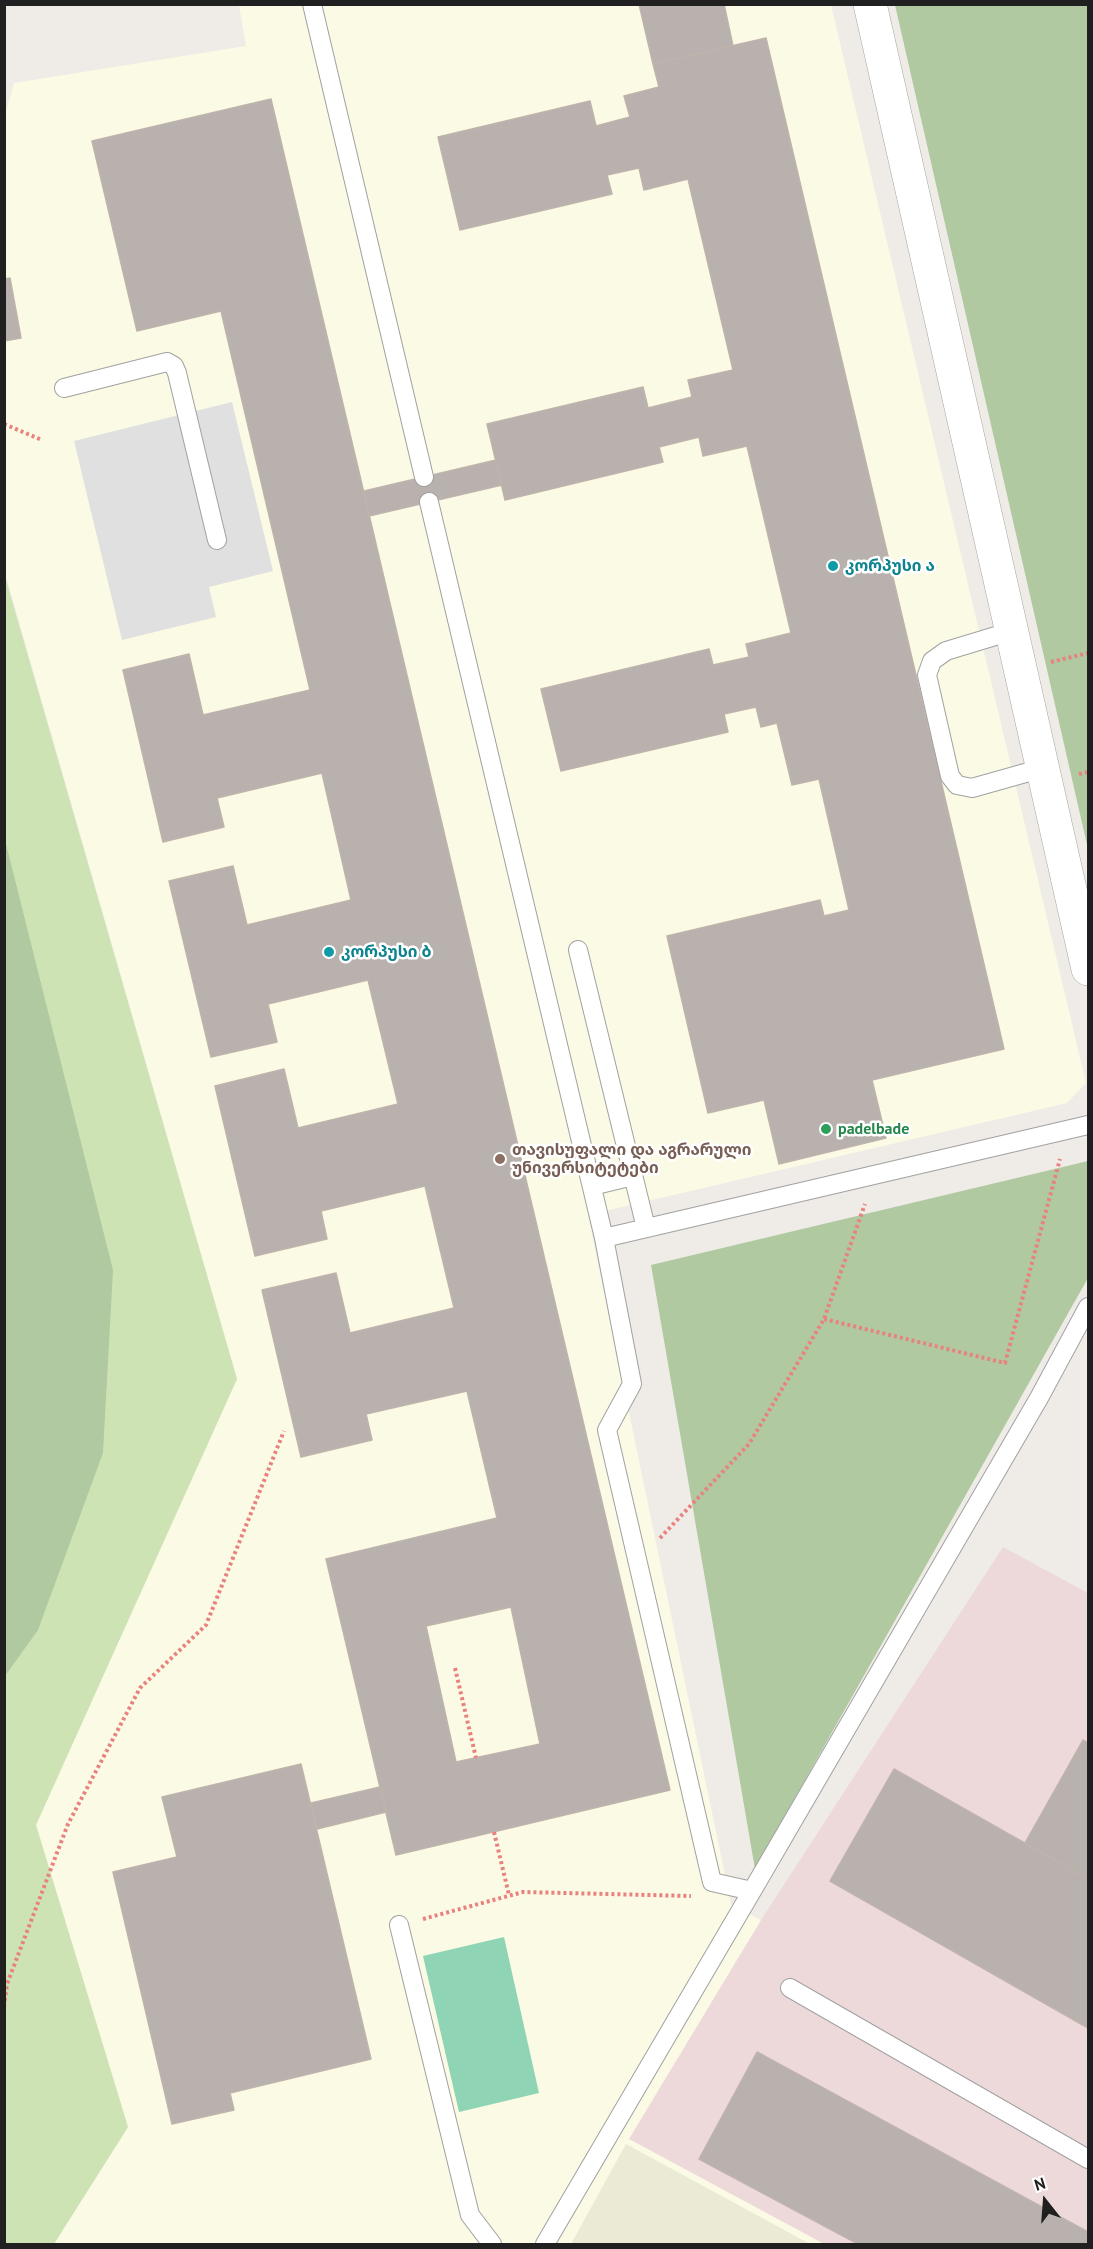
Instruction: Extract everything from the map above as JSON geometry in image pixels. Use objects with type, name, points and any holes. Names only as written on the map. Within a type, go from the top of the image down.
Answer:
[{"type":"street","points":[[870,4],[1089,969]]},
{"type":"lane","points":[[312,4],[424,477]]},
{"type":"lane","points":[[64,388],[167,362],[174,366],[217,540]]},
{"type":"lane","points":[[429,502],[604,1238],[632,1383],[607,1430],[712,1882],[753,1891]]},
{"type":"lane","points":[[1012,631],[946,651],[932,661],[927,675],[950,776],[957,785],[972,788],[1043,768]]},
{"type":"lane","points":[[578,950],[646,1228]]},
{"type":"lane","points":[[604,1238],[1089,1125]]},
{"type":"lane","points":[[592,1186],[633,1176]]},
{"type":"lane","points":[[545,2244],[753,1891],[1089,1308]]},
{"type":"lane","points":[[399,1925],[470,2215],[492,2244]]},
{"type":"lane","points":[[790,1988],[1089,2159]]},
{"type":"path","points":[[4,424],[42,440]]},
{"type":"path","points":[[824,1318],[1005,1363],[1068,1129]]},
{"type":"path","points":[[638,1563],[749,1444],[824,1318],[875,1175]]},
{"type":"path","points":[[4,2007],[7,1984],[68,1824],[140,1688],[207,1625],[284,1431]]},
{"type":"path","points":[[455,1668],[476,1758]]},
{"type":"path","points":[[494,1832],[509,1895]]},
{"type":"path","points":[[399,1925],[523,1892],[698,1896]]},
{"type":"shaded area","name":"თავისუფალი და აგრარული უნივერსიტეტები","points":[[239,5],[831,5],[1086,1083],[1067,1103],[588,1215],[731,1904],[761,1920],[629,2139],[824,2244],[54,2244],[128,2127],[36,1825],[237,1379],[5,573],[4,119],[14,83],[246,46]]},
{"type":"shaded area","points":[[232,402],[273,571],[209,587],[216,617],[122,640],[74,441]]},
{"type":"shaded area","points":[[1003,1547],[1088,1593],[1088,2244],[824,2244],[628,2139],[761,1920]]},
{"type":"shaded area","points":[[626,2144],[810,2244],[571,2244]]},
{"type":"green space","points":[[895,5],[1088,5],[1088,849]]},
{"type":"green space","points":[[4,573],[237,1379],[36,1825],[128,2127],[54,2244],[4,2244]]},
{"type":"green space","points":[[5,840],[113,1270],[103,1453],[38,1630],[5,1676]]},
{"type":"green space","points":[[1088,1161],[1088,1278],[755,1869],[651,1265]]},
{"type":"green space","points":[[504,1937],[539,2093],[459,2112],[423,1956]]},
{"type":"building","points":[[639,4],[724,4],[733,46],[653,64]]},
{"type":"building","name":"კორპუსი ა","points":[[766,38],[1004,1049],[872,1080],[886,1138],[779,1164],[764,1100],[708,1113],[667,936],[820,900],[824,916],[849,910],[819,779],[792,785],[777,723],[761,727],[756,707],[724,714],[728,732],[561,771],[541,689],[709,649],[713,665],[749,657],[746,644],[791,633],[747,446],[703,456],[699,437],[659,447],[663,462],[505,500],[487,424],[643,387],[648,408],[692,397],[688,380],[733,370],[688,179],[644,190],[639,168],[607,175],[612,194],[460,230],[438,137],[590,101],[596,126],[630,117],[624,96],[659,87],[653,64]]},
{"type":"building","name":"კორპუსი ბ","points":[[271,99],[670,1790],[396,1855],[326,1559],[497,1518],[467,1391],[366,1414],[372,1440],[301,1457],[262,1290],[336,1273],[350,1333],[454,1308],[425,1186],[321,1211],[327,1239],[255,1256],[215,1086],[284,1069],[298,1128],[398,1104],[368,980],[268,1004],[277,1042],[211,1057],[169,881],[233,866],[247,925],[351,900],[322,773],[217,798],[224,827],[163,842],[123,670],[189,654],[203,715],[310,690],[221,311],[137,331],[92,141]],"holes":[[[511,1607],[540,1744],[456,1762],[426,1626]]]},
{"type":"building","points":[[10,278],[21,338],[4,341],[4,279]]},
{"type":"building","points":[[496,460],[502,485],[369,516],[364,491]]},
{"type":"building","points":[[1083,1740],[1088,1743],[1088,1879],[1025,1843]]},
{"type":"building","points":[[301,1764],[371,2059],[230,2093],[234,2110],[172,2124],[113,1872],[177,1857],[162,1797]]},
{"type":"building","points":[[894,1769],[1088,1879],[1088,2028],[830,1881]]},
{"type":"building","points":[[380,1787],[386,1812],[317,1829],[311,1803]]},
{"type":"building","points":[[757,2052],[1088,2232],[1088,2244],[858,2244],[699,2159]]},
{"type":"place","name":"კორპუსი ა","points":[[833,566]]},
{"type":"place","name":"კორპუსი ბ","points":[[329,952]]},
{"type":"place","name":"padelbade","points":[[826,1129]]},
{"type":"place","name":"თავისუფალი და აგრარული უნივერსიტეტები","points":[[500,1159]]}]
